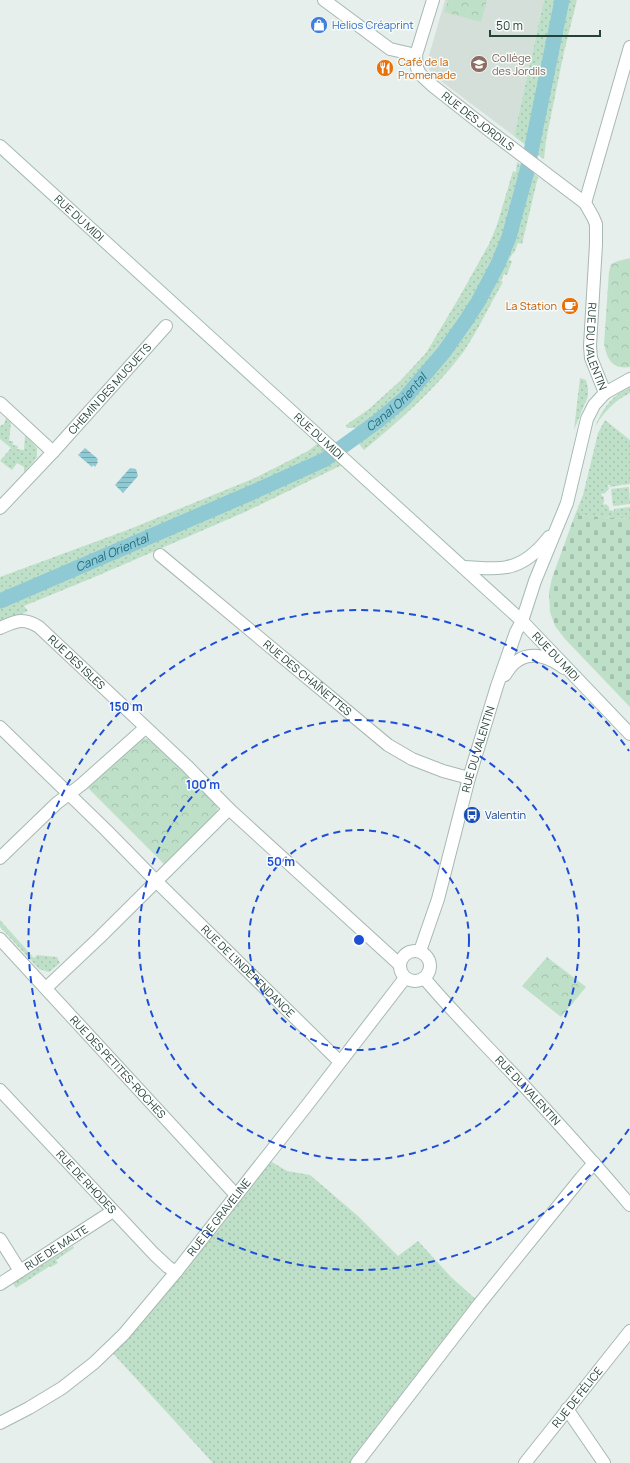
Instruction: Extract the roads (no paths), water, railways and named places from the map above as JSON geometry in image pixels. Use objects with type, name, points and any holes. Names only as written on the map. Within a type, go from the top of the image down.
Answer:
[{"type":"street","points":[[324,0],[390,49],[416,55],[433,0]]},
{"type":"street","points":[[585,203],[630,47]]},
{"type":"street","name":"RUE DES JORDILS","points":[[416,55],[417,68],[424,78],[585,203],[596,224],[596,244]]},
{"type":"street","name":"RUE DU MIDI","points":[[0,146],[348,461],[522,621],[630,734]]},
{"type":"street","name":"RUE DU VALENTIN","points":[[420,951],[438,899],[469,778],[497,686],[516,632],[522,621],[535,581],[564,512],[587,419],[594,405],[605,393],[591,358],[590,346],[596,244]]},
{"type":"street","name":"CHEMIN DES MUGUETS","points":[[0,508],[53,452],[166,326]]},
{"type":"street","points":[[605,393],[630,379]]},
{"type":"street","points":[[0,403],[53,452]]},
{"type":"street","name":"RUE DU VALENTIN","points":[[463,567],[507,568],[515,564],[533,554],[540,548],[550,536],[564,512]]},
{"type":"street","name":"RUE DES CHAÎNETTES","points":[[160,555],[388,745],[412,759],[443,771],[469,778]]},
{"type":"street","name":"RUE DES ISLES","points":[[0,628],[15,621],[23,620],[33,623],[48,635],[187,766],[229,809],[399,964]]},
{"type":"street","name":"RUE DU VALENTIN","points":[[497,686],[517,661],[526,657],[537,656],[548,658],[569,671]]},
{"type":"street","name":"RUE DE L'INDÉPENDANCE","points":[[0,727],[108,831],[156,881],[340,1062]]},
{"type":"street","points":[[0,858],[57,803],[145,728]]},
{"type":"street","points":[[46,988],[99,938],[229,809]]},
{"type":"street","name":"RUE DES PETITES-ROCHES","points":[[0,939],[236,1195]]},
{"type":"street","points":[[411,951],[420,951],[428,958],[430,969],[424,978],[415,982],[405,978],[399,969],[399,964],[400,959],[407,953],[411,951]]},
{"type":"street","name":"RUE DE GRAVELINE","points":[[0,1423],[62,1388],[94,1363],[124,1334],[176,1272],[405,978]]},
{"type":"street","name":"RUE DU VALENTIN","points":[[424,978],[594,1163],[630,1205]]},
{"type":"street","name":"RUE DE RHODES","points":[[0,1090],[154,1254],[176,1272]]},
{"type":"street","points":[[357,1463],[480,1303],[580,1178],[594,1163]]},
{"type":"street","name":"RUE DE MALTE","points":[[0,1284],[113,1211]]},
{"type":"street","points":[[0,1239],[20,1271]]},
{"type":"street","name":"RUE DE FÉLICE","points":[[525,1463],[630,1331]]},
{"type":"street","points":[[567,1410],[604,1463]]},
{"type":"water","points":[[85,448],[98,459],[95,467],[93,465],[92,467],[78,455]]},
{"type":"water","points":[[130,468],[136,469],[138,476],[123,493],[115,485]]},
{"type":"waterway","name":"Canal Oriental","points":[[0,601],[324,460],[378,421],[404,399],[444,352],[478,302],[498,264],[509,237],[527,171],[562,0]]},
{"type":"place","name":"Helios Créaprint","points":[[319,25]]},
{"type":"place","name":"Collège des Jordils","points":[[479,64]]},
{"type":"place","name":"Café de la Promenade","points":[[385,68]]},
{"type":"place","name":"La Station","points":[[570,306]]},
{"type":"place","name":"Valentin","points":[[472,815]]}]
